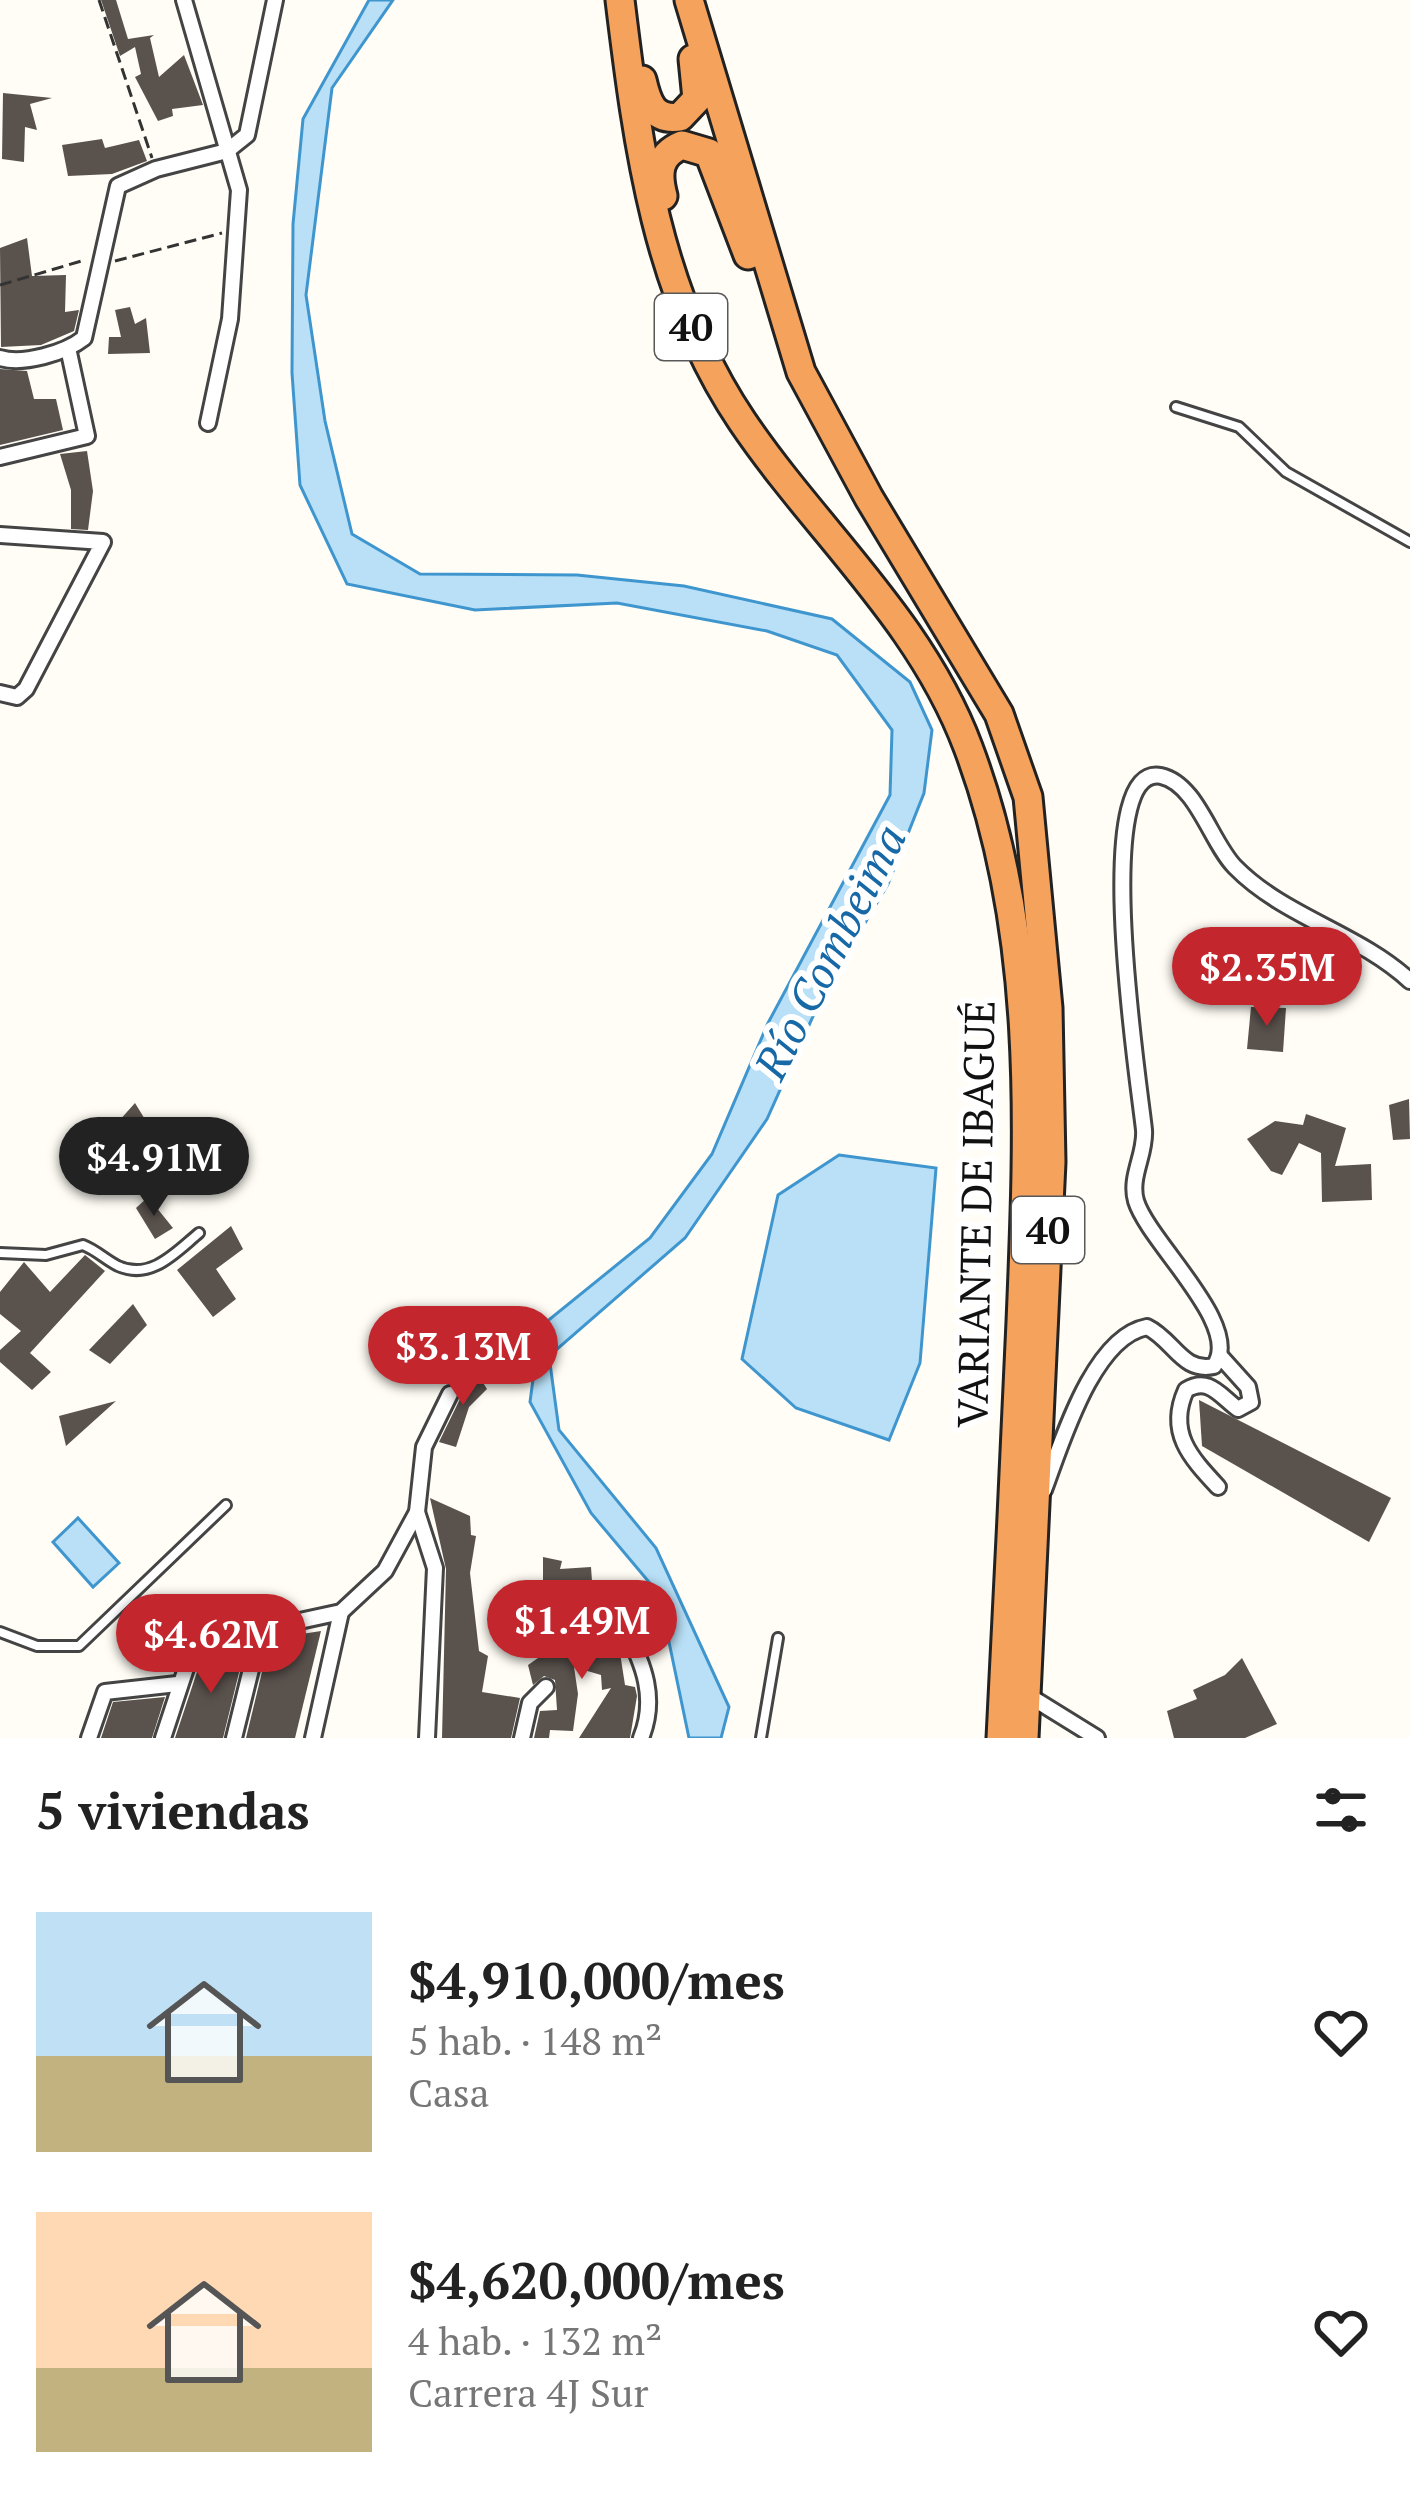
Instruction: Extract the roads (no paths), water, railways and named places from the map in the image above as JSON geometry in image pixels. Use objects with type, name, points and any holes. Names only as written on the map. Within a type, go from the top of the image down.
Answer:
[{"type":"highway","points":[[621,0],[651,110],[672,119],[688,113],[698,99],[686,0]]},
{"type":"highway","name":"VARIANTE DE IBAGUÉ","points":[[621,0],[638,146],[662,252],[703,358],[744,424],[886,600],[931,669],[967,743],[1007,874],[1024,1013],[1027,1156],[1001,1738]]},
{"type":"highway","name":"VARIANTE DE IBAGUÉ","points":[[686,0],[801,372],[999,714],[1028,797],[1049,1030],[1051,1162],[1024,1738]]},
{"type":"highway","points":[[796,487],[790,456],[727,368],[689,288],[660,182],[664,157],[672,149],[691,144],[709,152],[782,352],[801,372]]},
{"type":"street","points":[[184,0],[238,190],[230,319],[208,424]]},
{"type":"street","points":[[0,358],[16,362],[71,346],[88,329],[114,193],[126,179],[227,151],[247,135],[275,0]]},
{"type":"street","points":[[0,457],[87,436],[71,346]]},
{"type":"street","points":[[0,535],[103,542],[22,694],[0,693]]},
{"type":"street","points":[[1035,1511],[1067,1429],[1120,1336],[1148,1327],[1168,1337],[1186,1364],[1196,1368],[1214,1366],[1221,1357],[1222,1344],[1204,1303],[1145,1224],[1135,1198],[1144,1129],[1123,953],[1126,811],[1133,788],[1145,778],[1160,776],[1181,788],[1228,860],[1256,888],[1368,948],[1410,981]]},
{"type":"street","points":[[1219,1486],[1184,1445],[1177,1418],[1186,1390],[1197,1384],[1208,1384],[1238,1409],[1251,1402],[1248,1388],[1221,1357]]},
{"type":"street","points":[[163,1738],[188,1653],[201,1641],[341,1612],[385,1570],[416,1512],[424,1447],[450,1394]]},
{"type":"street","points":[[416,1512],[435,1568],[428,1738]]},
{"type":"street","points":[[313,1738],[341,1612]]},
{"type":"street","points":[[234,1738],[261,1629]]},
{"type":"street","points":[[592,1630],[625,1629],[638,1652],[649,1693],[641,1738]]},
{"type":"street","points":[[89,1738],[102,1697],[118,1689],[177,1684]]},
{"type":"street","points":[[522,1738],[530,1702],[546,1687]]},
{"type":"street","points":[[1026,1694],[1097,1738]]},
{"type":"lane","points":[[1176,407],[1239,427],[1286,472],[1410,542]]},
{"type":"lane","points":[[0,1253],[46,1256],[83,1245],[114,1264],[141,1270],[163,1262],[199,1233]]},
{"type":"lane","points":[[0,1632],[37,1646],[79,1646],[226,1505]]},
{"type":"lane","points":[[761,1738],[778,1638]]},
{"type":"water","name":"Río Combeima","points":[[369,0],[393,0],[332,88],[306,295],[325,421],[352,534],[420,574],[577,575],[684,586],[832,619],[910,682],[932,730],[924,793],[888,884],[823,994],[767,1119],[685,1238],[549,1356],[559,1430],[656,1548],[729,1707],[721,1738],[689,1738],[659,1594],[591,1513],[530,1402],[540,1327],[650,1238],[712,1154],[768,1023],[890,795],[892,730],[837,655],[767,631],[617,603],[475,610],[347,584],[300,485],[292,373],[293,224],[303,119]]},
{"type":"water","points":[[839,1155],[936,1168],[920,1363],[889,1440],[796,1408],[742,1359],[778,1195]]},
{"type":"water","points":[[78,1518],[119,1563],[93,1587],[53,1542]]}]
